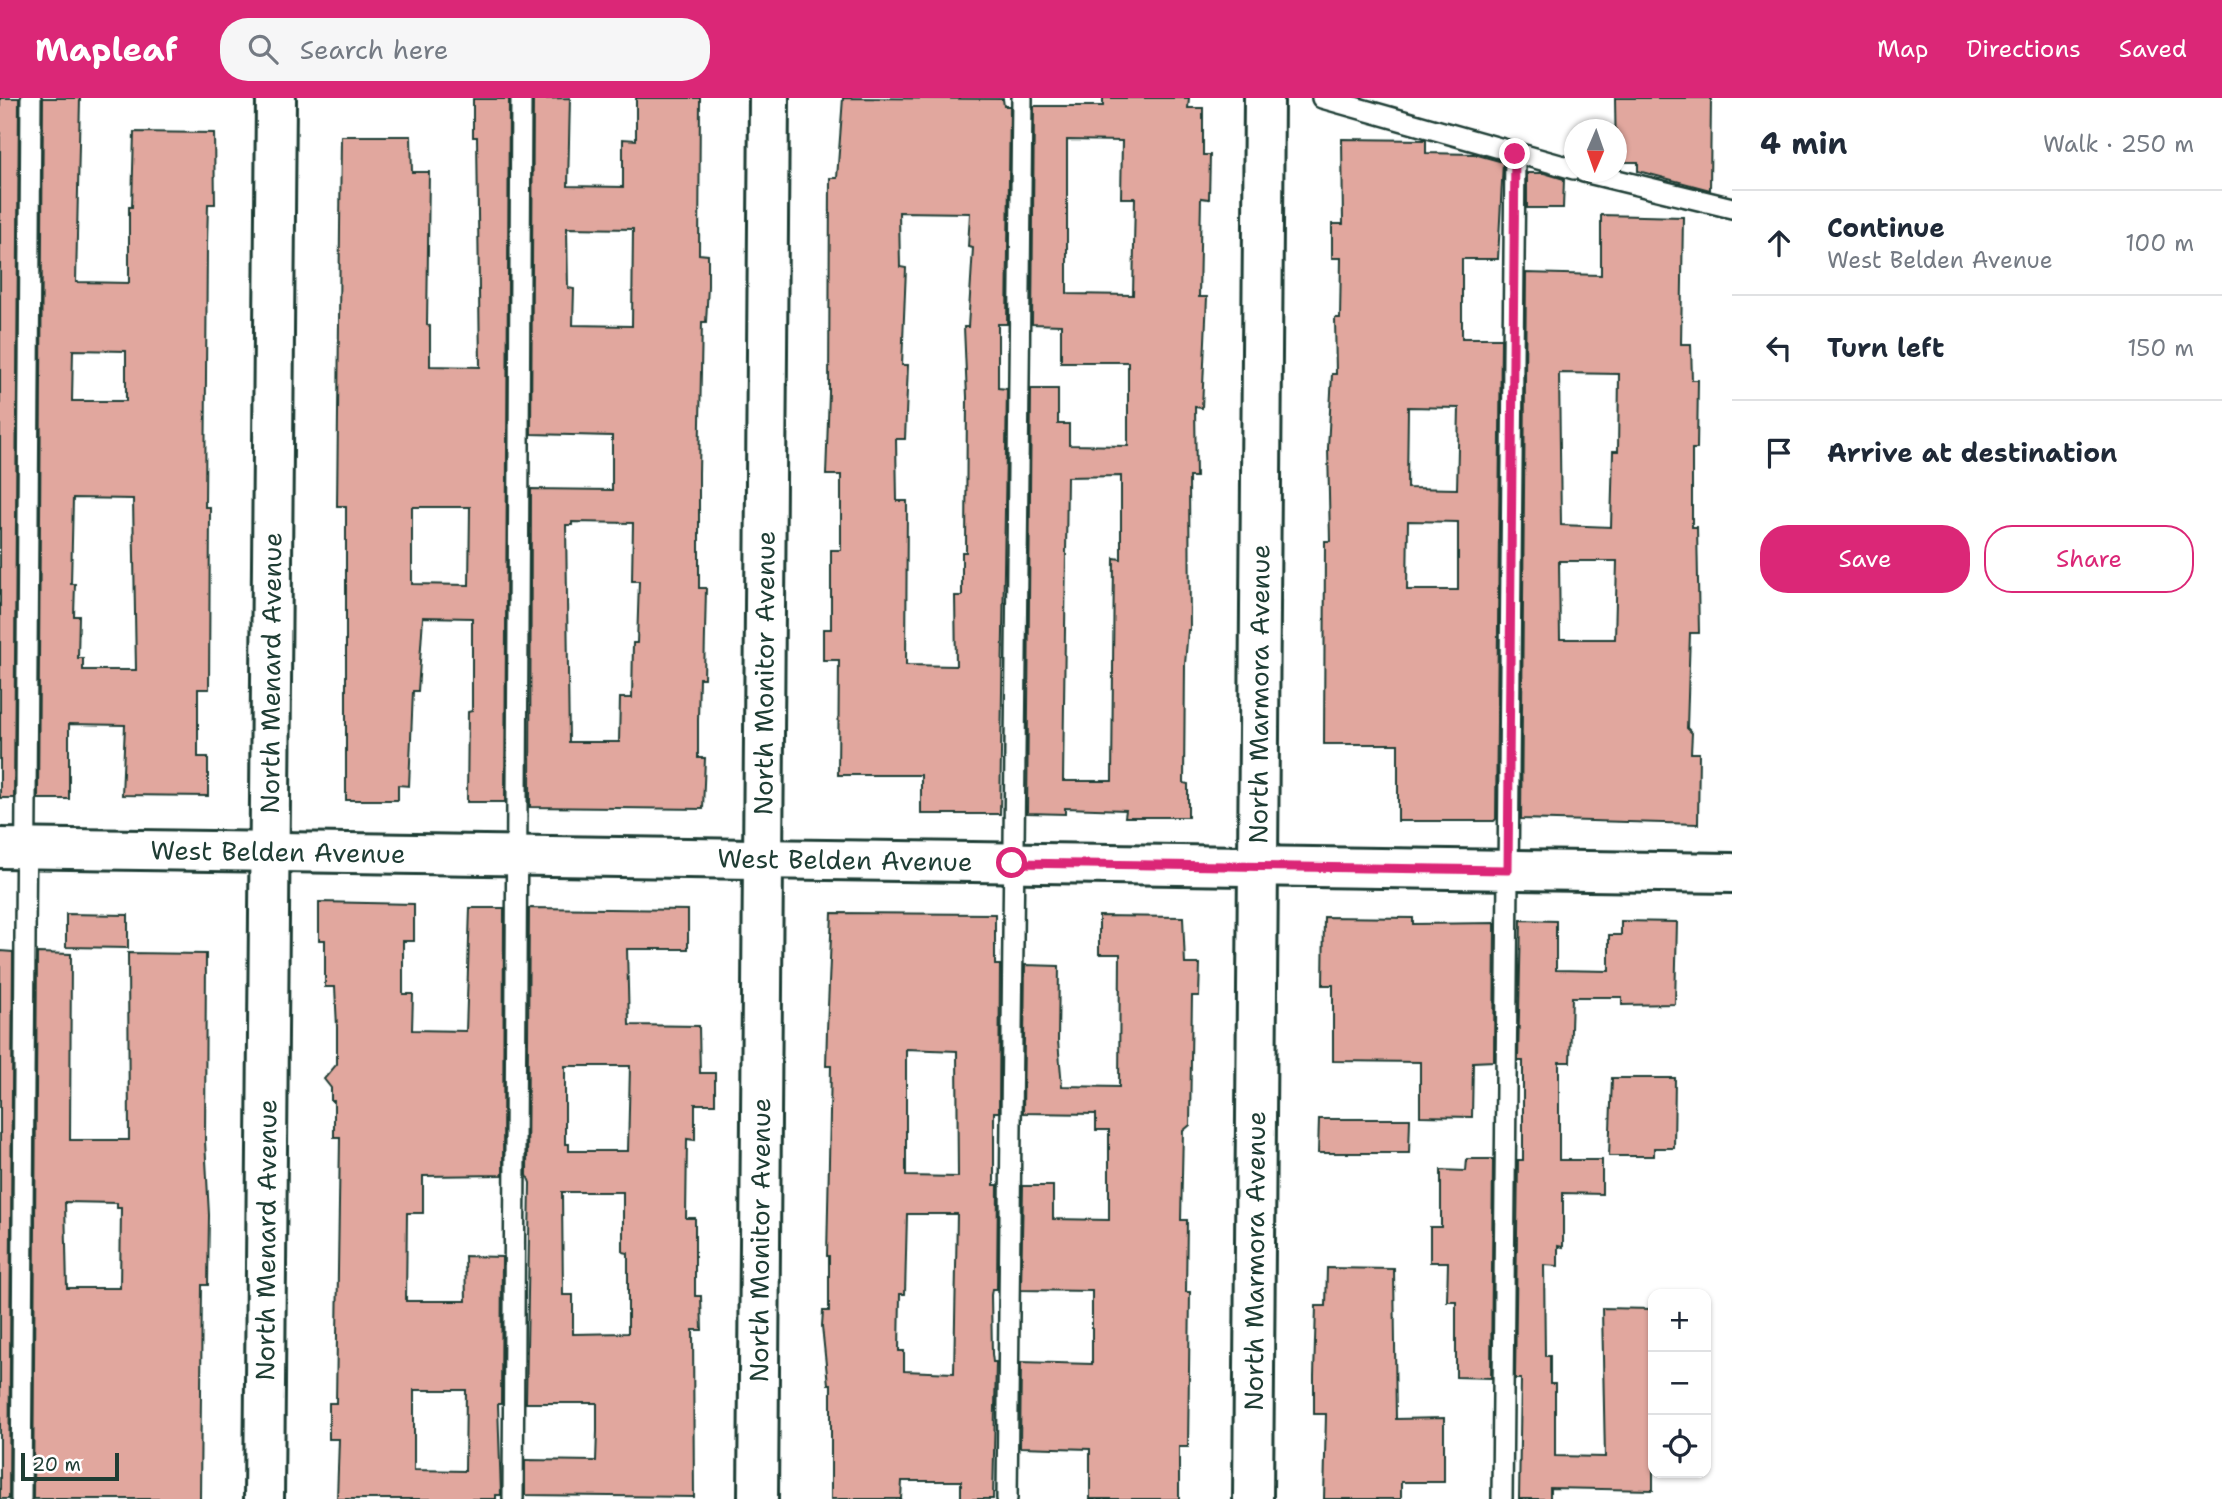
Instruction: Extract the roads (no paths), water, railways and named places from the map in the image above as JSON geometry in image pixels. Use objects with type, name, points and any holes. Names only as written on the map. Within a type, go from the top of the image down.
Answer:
[{"type":"street","name":"North Menard Avenue","points":[[264,1499],[276,98]]},
{"type":"street","name":"North Monitor Avenue","points":[[758,1499],[769,98]]},
{"type":"street","name":"North Marmora Avenue","points":[[1253,1499],[1264,98]]},
{"type":"street","name":"West Belden Avenue","points":[[13,848],[1732,873]]},
{"type":"lane","points":[[21,1499],[13,848],[31,98]]},
{"type":"lane","points":[[513,1499],[522,98]]},
{"type":"lane","points":[[1007,1499],[1022,98]]},
{"type":"lane","points":[[1322,98],[1564,166]]},
{"type":"lane","points":[[1502,1499],[1515,154]]},
{"type":"lane","points":[[1625,182],[1732,208]]}]
